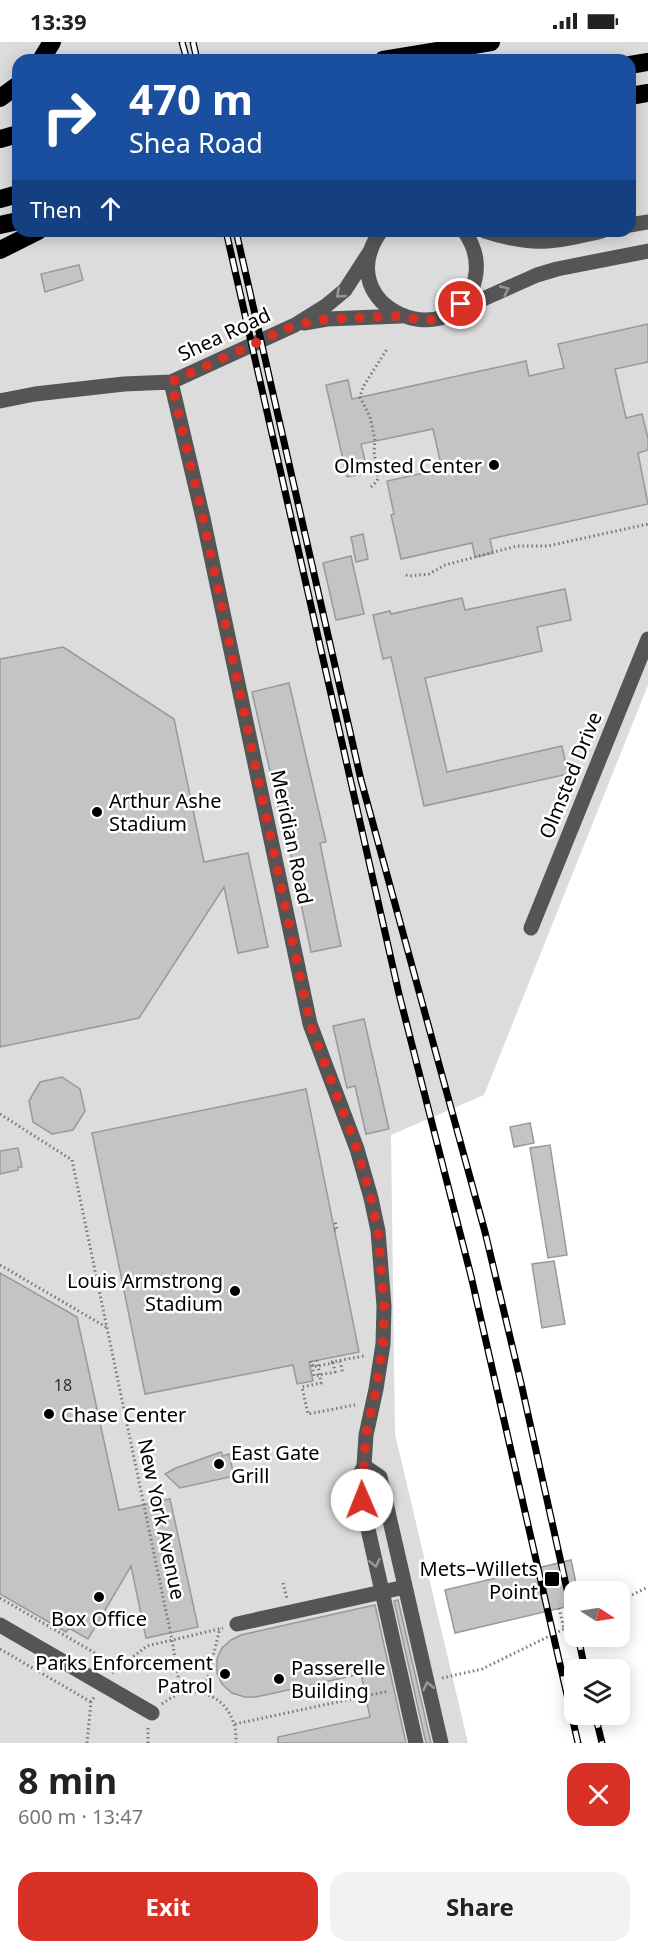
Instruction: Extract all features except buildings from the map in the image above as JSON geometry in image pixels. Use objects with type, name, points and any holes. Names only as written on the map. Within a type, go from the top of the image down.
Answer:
[{"type":"highway","points":[[419,54],[491,42]]},
{"type":"highway","points":[[0,250],[26,237]]},
{"type":"street","name":"Shea Road","points":[[171,382],[295,325],[327,305],[345,290],[378,237]]},
{"type":"street","points":[[451,313],[468,295],[476,273],[474,250],[467,237]]},
{"type":"street","points":[[506,237],[540,243],[571,237]]},
{"type":"street","points":[[371,250],[368,267],[372,285],[381,301],[401,316]]},
{"type":"street","points":[[451,313],[557,268],[648,251]]},
{"type":"street","name":"Shea Road","points":[[295,325],[327,319],[401,316],[430,320],[451,313]]},
{"type":"street","points":[[0,401],[35,394],[124,384],[171,382]]},
{"type":"street","name":"Meridian Road","points":[[171,382],[203,518],[310,1024],[357,1149],[378,1231],[384,1306],[383,1344],[366,1435],[364,1466],[357,1480],[416,1743]]},
{"type":"street","name":"Olmsted Drive","points":[[531,928],[648,639]]},
{"type":"street","points":[[364,1466],[380,1477],[441,1743]]},
{"type":"street","points":[[234,1625],[405,1587]]},
{"type":"street","points":[[0,1625],[152,1713]]},
{"type":"path","points":[[371,487],[378,478],[374,452],[375,440],[370,417],[360,397],[363,387],[387,349]]},
{"type":"path","points":[[406,575],[429,574],[445,565],[517,546],[548,546],[648,524]]},
{"type":"path","name":"New York Avenue","points":[[0,1114],[72,1160],[172,1640],[181,1693],[199,1692],[215,1699],[225,1706],[235,1724]]},
{"type":"path","points":[[334,1230],[337,1230],[335,1221]]},
{"type":"path","points":[[0,1265],[106,1327]]},
{"type":"path","points":[[312,1363],[362,1357]]},
{"type":"path","points":[[343,1374],[340,1360],[317,1362],[321,1383],[302,1387],[308,1414],[355,1405]]},
{"type":"path","points":[[312,1363],[313,1367],[333,1363],[335,1372],[314,1376],[312,1363]]},
{"type":"path","points":[[283,1583],[286,1594]]},
{"type":"path","points":[[630,1596],[648,1587]]},
{"type":"path","points":[[0,1598],[119,1667]]},
{"type":"path","points":[[440,1679],[482,1669],[564,1629],[559,1608]]},
{"type":"path","points":[[87,1743],[91,1702],[101,1684],[119,1667],[147,1646],[234,1625]]},
{"type":"path","points":[[204,1694],[220,1628]]},
{"type":"path","points":[[0,1649],[91,1702]]},
{"type":"path","points":[[236,1743],[235,1724],[399,1688]]},
{"type":"shaded area","points":[[0,42],[648,42],[648,685],[484,1095],[391,1135],[395,1434],[468,1743],[0,1743]]},
{"type":"railway","points":[[182,42],[185,54]]},
{"type":"railway","points":[[193,42],[196,54]]},
{"type":"railway","points":[[227,237],[399,994],[471,1276],[578,1743]]},
{"type":"railway","points":[[237,237],[361,780],[485,1232],[565,1581]]},
{"type":"railway","points":[[580,1647],[583,1659]]},
{"type":"railway","points":[[598,1725],[602,1743]]},
{"type":"place","name":"Olmsted Center","points":[[494,465]]},
{"type":"place","name":"Arthur Ashe Stadium","points":[[97,812]]},
{"type":"place","name":"Louis Armstrong Stadium","points":[[235,1291]]},
{"type":"place","name":"Chase Center","points":[[49,1414]]},
{"type":"place","name":"East Gate Grill","points":[[219,1464]]},
{"type":"place","name":"Mets–Willets Point","points":[[552,1579]]},
{"type":"place","name":"Box Office","points":[[99,1597]]},
{"type":"place","name":"Parks Enforcement Patrol","points":[[225,1674]]},
{"type":"place","name":"Passerelle Building","points":[[279,1679]]},
{"type":"route","points":[[362,1500],[357,1480],[364,1466],[366,1435],[383,1344],[384,1306],[378,1231],[357,1149],[310,1024],[203,518],[171,382],[295,325],[327,319],[401,316],[430,320],[451,313],[461,304]]}]
